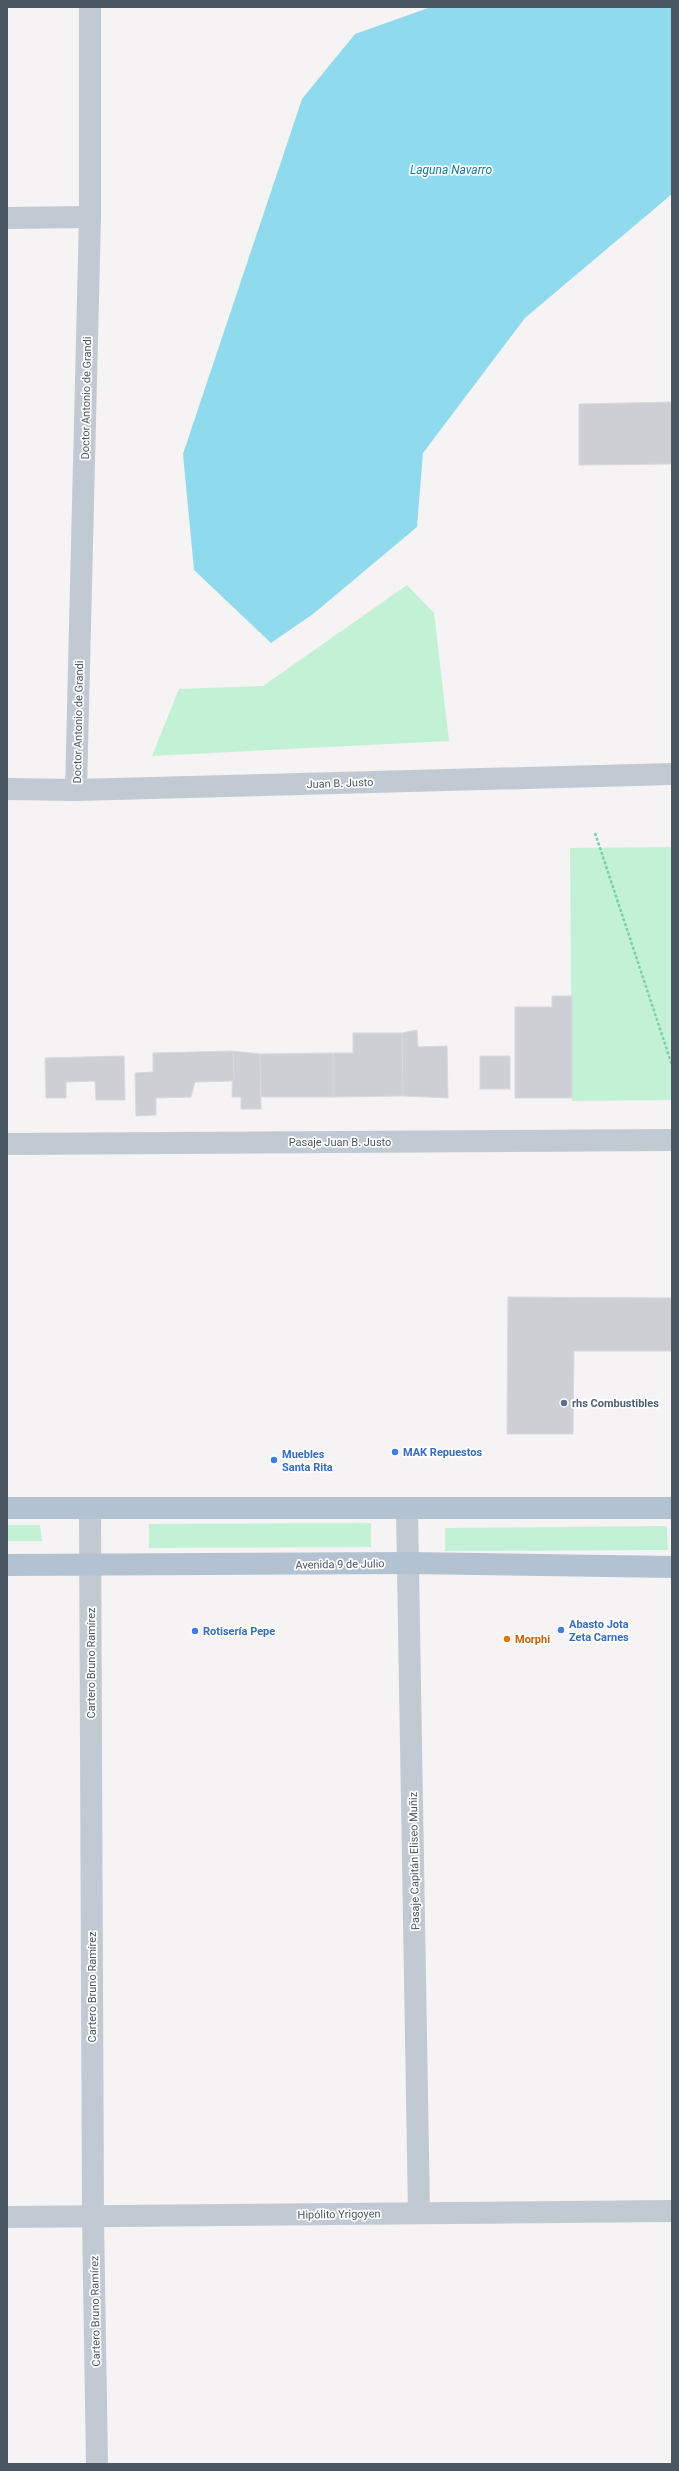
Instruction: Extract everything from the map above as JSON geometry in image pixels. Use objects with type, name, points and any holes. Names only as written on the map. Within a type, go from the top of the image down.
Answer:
[{"type":"main road","points":[[7,1508],[672,1508]]},
{"type":"main road","name":"Avenida 9 de Julio","points":[[7,1565],[91,1566],[409,1563],[672,1567]]},
{"type":"street","name":"Doctor Antonio de Grandi","points":[[76,790],[90,217],[90,7]]},
{"type":"street","points":[[7,218],[90,217]]},
{"type":"street","name":"Juan B. Justo","points":[[7,789],[76,790],[672,774]]},
{"type":"street","name":"Pasaje Juan B. Justo","points":[[7,1144],[672,1140]]},
{"type":"street","name":"Cartero Bruno Ramírez","points":[[90,1509],[93,2218],[97,2464]]},
{"type":"street","name":"Pasaje Capitán Eliseo Muñiz","points":[[407,1509],[419,2213]]},
{"type":"street","name":"Hipólito Yrigoyen","points":[[7,2218],[672,2211]]},
{"type":"path","points":[[595,833],[672,1065]]},
{"type":"green space","points":[[407,585],[434,613],[449,741],[152,756],[179,689],[263,686]]},
{"type":"green space","points":[[672,847],[672,1100],[572,1101],[570,848]]},
{"type":"green space","points":[[371,1523],[371,1547],[149,1548],[149,1524]]},
{"type":"green space","points":[[7,1525],[40,1525],[42,1541],[7,1541]]},
{"type":"green space","points":[[667,1526],[668,1550],[445,1551],[445,1528]]},
{"type":"water","name":"Laguna Navarro","points":[[431,7],[672,7],[672,194],[525,318],[423,453],[417,527],[313,614],[271,643],[194,570],[183,454],[302,99],[355,34]]},
{"type":"building","points":[[672,402],[672,464],[579,465],[579,404]]},
{"type":"building","points":[[552,996],[572,996],[572,1098],[515,1098],[515,1007],[552,1007]]},
{"type":"building","points":[[417,1030],[418,1047],[447,1046],[448,1098],[403,1096],[402,1033]]},
{"type":"building","points":[[353,1033],[402,1033],[403,1096],[333,1097],[333,1053],[353,1053]]},
{"type":"building","points":[[233,1051],[260,1054],[261,1109],[241,1109],[241,1097],[232,1097]]},
{"type":"building","points":[[233,1051],[234,1081],[195,1082],[191,1097],[156,1098],[156,1115],[136,1116],[135,1073],[153,1072],[153,1053]]},
{"type":"building","points":[[333,1053],[333,1097],[261,1097],[260,1054]]},
{"type":"building","points":[[124,1056],[125,1100],[96,1100],[95,1081],[66,1082],[66,1098],[46,1098],[45,1058]]},
{"type":"building","points":[[480,1056],[510,1056],[510,1089],[480,1089]]},
{"type":"building","points":[[508,1297],[672,1298],[672,1351],[574,1351],[573,1434],[507,1434]]},
{"type":"place","name":"rhs Combustibles","points":[[564,1403]]},
{"type":"place","name":"MAK Repuestos","points":[[395,1452]]},
{"type":"place","name":"Muebles Santa Rita","points":[[274,1460]]},
{"type":"place","name":"Abasto Jota Zeta Carnes","points":[[561,1630]]},
{"type":"place","name":"Rotisería Pepe","points":[[195,1631]]},
{"type":"place","name":"Morphi","points":[[507,1639]]}]
